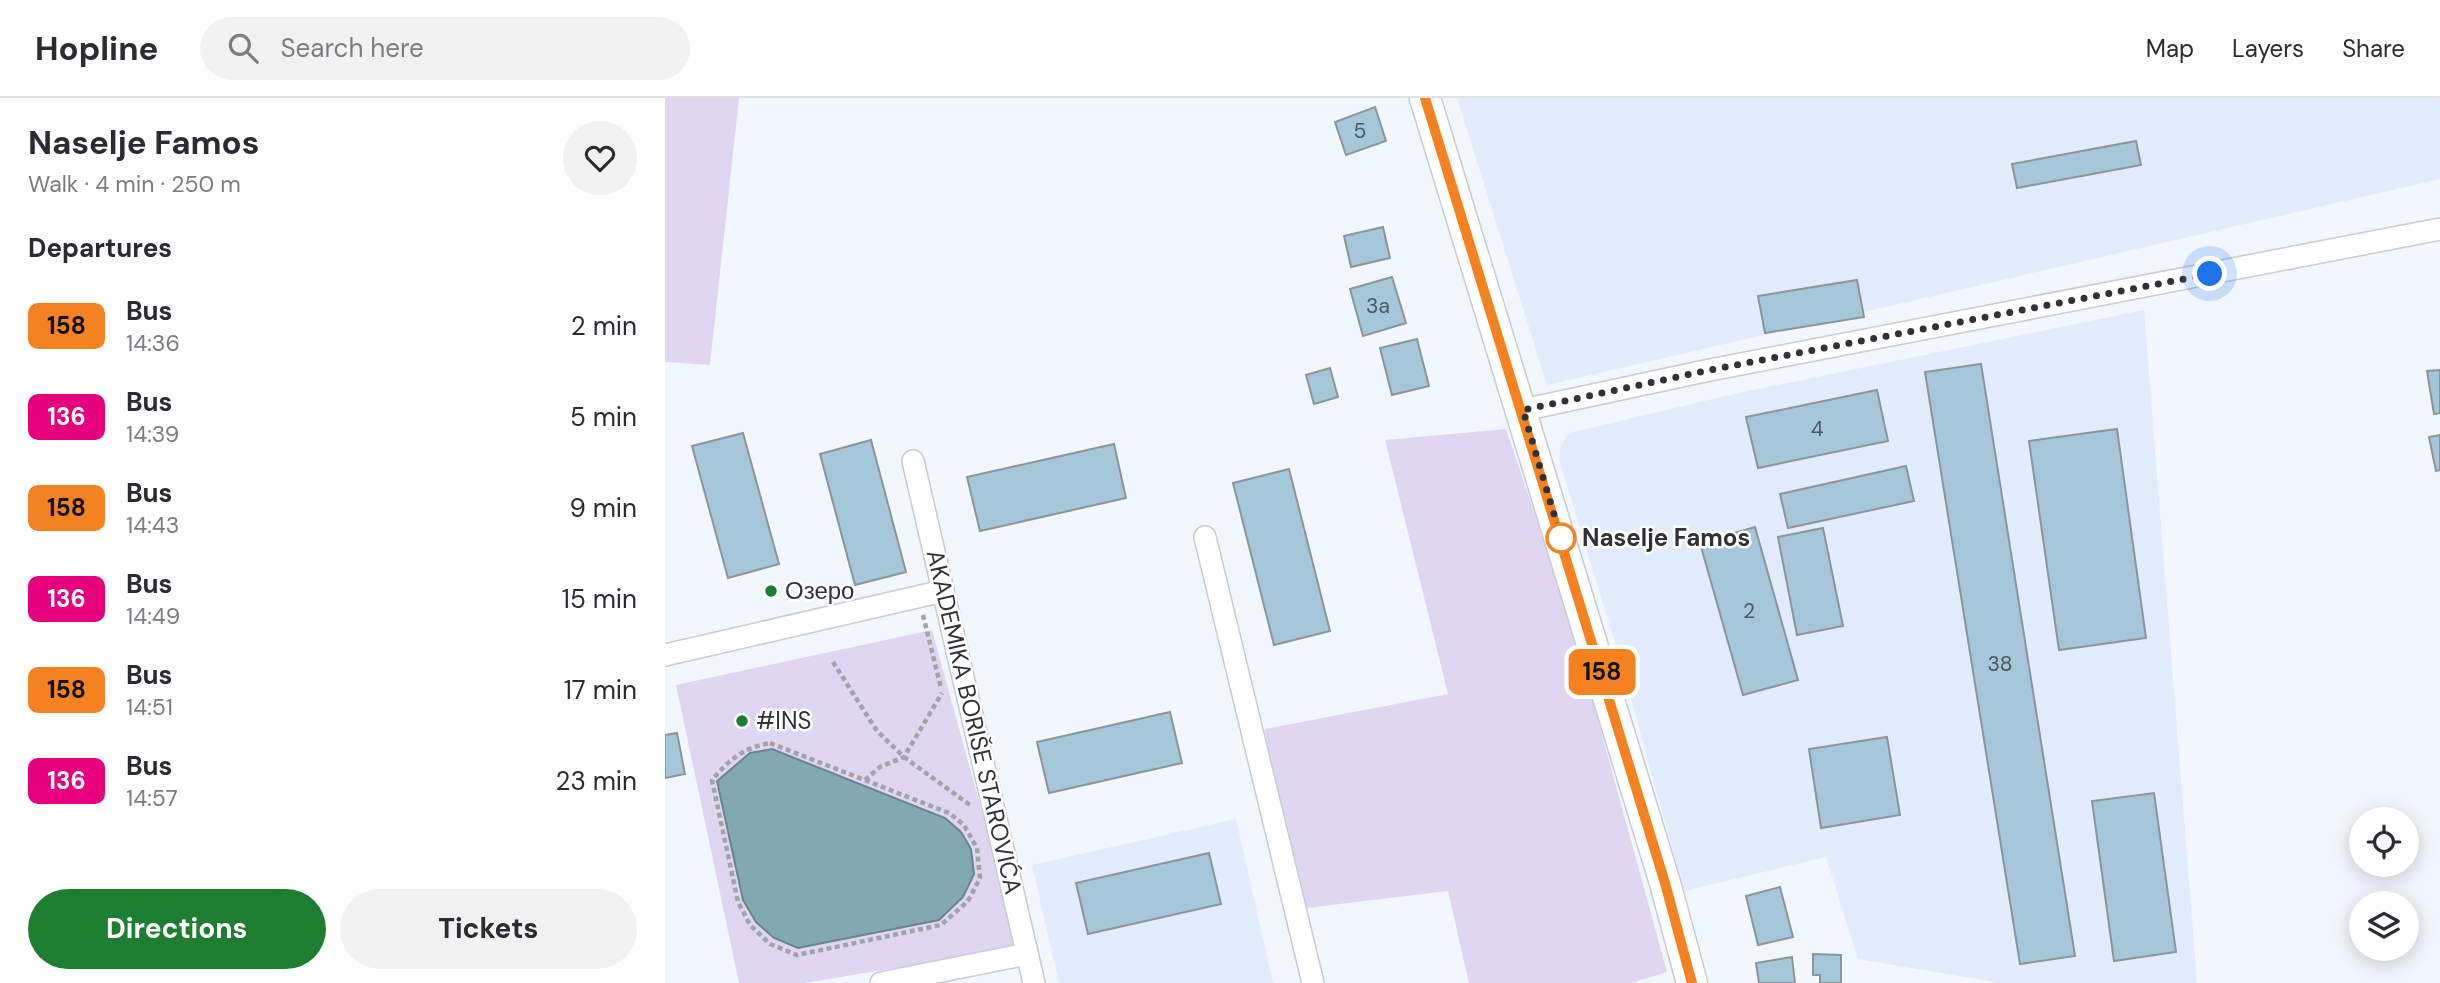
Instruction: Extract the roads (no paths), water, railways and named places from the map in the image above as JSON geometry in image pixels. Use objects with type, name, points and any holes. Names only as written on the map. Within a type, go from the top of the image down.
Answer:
[{"type":"street","points":[[1425,98],[1523,410],[1661,870],[1692,983]]},
{"type":"street","points":[[1523,410],[1705,371],[2440,229]]},
{"type":"street","name":"AKADEMIKA BORIŠE STAROVIĆA","points":[[913,461],[1034,983]]},
{"type":"street","points":[[1205,537],[1313,983]]},
{"type":"street","points":[[665,655],[943,591]]},
{"type":"street","points":[[881,983],[1027,954]]},
{"type":"place","name":"Naselje Famos","points":[[1561,538]]},
{"type":"place","name":"Озеро","points":[[771,591]]},
{"type":"place","name":"#INS","points":[[742,721]]}]
